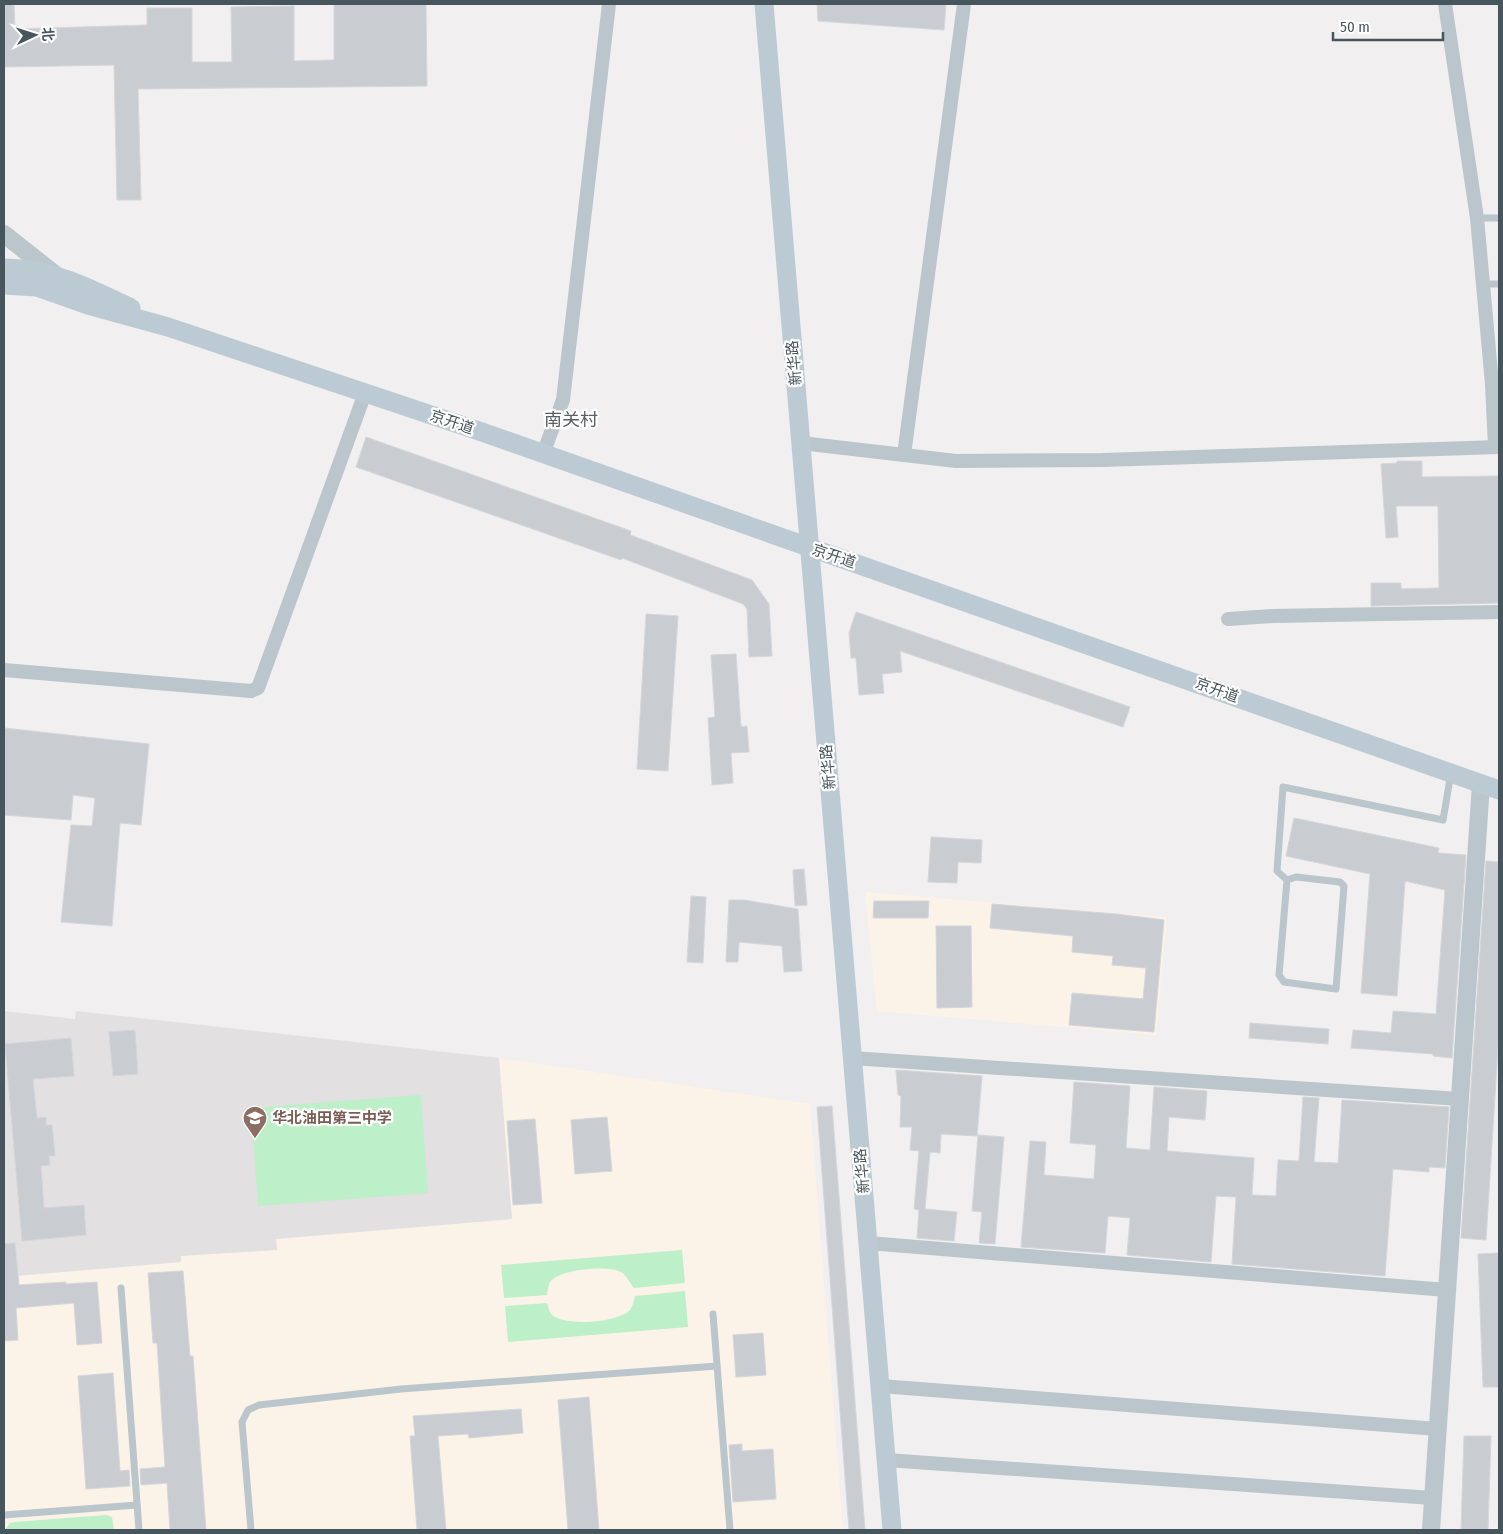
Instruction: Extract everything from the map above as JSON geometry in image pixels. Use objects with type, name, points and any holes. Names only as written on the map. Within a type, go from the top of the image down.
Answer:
[{"type":"main road","name":"新华路","points":[[764,4],[892,1530]]},
{"type":"main road","points":[[4,268],[40,271],[57,276],[93,290],[168,327]]},
{"type":"main road","points":[[4,285],[37,287],[88,305],[168,327]]},
{"type":"main road","name":"京开道","points":[[168,327],[810,547],[1499,790]]},
{"type":"street","points":[[542,454],[563,400],[609,4]]},
{"type":"street","points":[[904,455],[964,4]]},
{"type":"street","points":[[801,443],[956,461],[1103,460],[1497,447],[1477,218],[1445,4]]},
{"type":"street","points":[[4,234],[57,276]]},
{"type":"street","points":[[4,670],[251,691],[258,688],[365,393]]},
{"type":"street","points":[[1228,619],[1272,616],[1499,612]]},
{"type":"street","points":[[1431,1530],[1481,784]]},
{"type":"street","points":[[852,1058],[1460,1098]]},
{"type":"street","points":[[868,1243],[1447,1290]]},
{"type":"street","points":[[880,1386],[1438,1429]]},
{"type":"street","points":[[886,1460],[1433,1498]]},
{"type":"lane","points":[[1477,218],[1499,218]]},
{"type":"lane","points":[[1483,284],[1499,284]]},
{"type":"lane","points":[[1287,880],[1277,871],[1283,787],[1443,820],[1451,773]]},
{"type":"lane","points":[[1296,877],[1340,882],[1344,886],[1336,990],[1292,985],[1284,982],[1279,974],[1287,880],[1296,877]]},
{"type":"lane","points":[[121,1288],[139,1530]]},
{"type":"lane","points":[[713,1314],[730,1530]]},
{"type":"lane","points":[[252,1530],[242,1422],[248,1410],[259,1405],[401,1389],[717,1366]]},
{"type":"lane","points":[[4,1515],[137,1505]]},
{"type":"shaded area","points":[[865,892],[1167,917],[1156,1035],[877,1011]]},
{"type":"shaded area","name":"华北油田第三中学","points":[[4,1011],[75,1019],[76,1011],[499,1058],[512,1219],[276,1239],[277,1250],[181,1256],[181,1262],[4,1277]]},
{"type":"shaded area","points":[[499,1058],[810,1104],[843,1530],[4,1530],[4,1277],[180,1262],[180,1256],[277,1250],[276,1239],[512,1219]]},
{"type":"green space","points":[[421,1095],[428,1193],[258,1206],[251,1108]]},
{"type":"green space","points":[[682,1250],[685,1283],[634,1288],[621,1272],[606,1269],[586,1269],[566,1273],[552,1280],[548,1287],[547,1295],[504,1298],[501,1265]]},
{"type":"green space","points":[[685,1291],[688,1327],[508,1342],[505,1306],[547,1303],[551,1314],[557,1318],[567,1321],[590,1322],[614,1318],[624,1314],[630,1310],[635,1296]]},
{"type":"green space","points":[[106,1515],[112,1517],[114,1530],[5,1530],[10,1523],[14,1522]]},
{"type":"building","points":[[4,4],[14,4],[15,29],[147,25],[147,8],[192,8],[192,62],[232,62],[231,7],[294,6],[294,61],[334,60],[334,4],[426,4],[427,86],[138,89],[141,200],[117,200],[114,65],[4,67]]},
{"type":"building","points":[[817,4],[946,4],[944,30],[818,21]]},
{"type":"building","points":[[366,437],[631,531],[630,535],[752,580],[769,604],[772,656],[749,657],[747,609],[743,604],[622,558],[621,560],[356,467]]},
{"type":"building","points":[[1397,461],[1422,461],[1422,477],[1499,476],[1499,603],[1371,606],[1371,583],[1401,583],[1401,589],[1439,588],[1438,506],[1396,506],[1398,537],[1386,538],[1381,464],[1397,463]]},
{"type":"building","points":[[856,612],[1130,707],[1123,727],[900,651],[902,672],[882,674],[884,693],[859,695],[856,658],[851,658],[849,633]]},
{"type":"building","points":[[646,614],[678,616],[668,771],[637,769]]},
{"type":"building","points":[[736,654],[741,727],[747,726],[749,752],[731,753],[733,783],[712,785],[708,718],[715,717],[711,655]]},
{"type":"building","points":[[4,728],[149,744],[141,825],[120,823],[112,926],[61,922],[71,825],[92,826],[95,798],[73,795],[71,820],[4,815]]},
{"type":"building","points":[[1294,818],[1439,848],[1438,853],[1466,855],[1452,1058],[1433,1056],[1433,1054],[1351,1048],[1353,1030],[1391,1033],[1393,1011],[1436,1014],[1445,890],[1405,881],[1397,996],[1361,993],[1370,874],[1286,856]]},
{"type":"building","points":[[931,837],[982,840],[981,863],[958,862],[957,883],[928,882]]},
{"type":"building","points":[[1486,861],[1499,862],[1499,1031],[1486,1240],[1461,1238]]},
{"type":"building","points":[[804,869],[807,905],[795,906],[793,870]]},
{"type":"building","points":[[691,896],[706,897],[703,963],[687,962]]},
{"type":"building","points":[[729,900],[744,900],[798,909],[802,971],[784,972],[782,946],[739,942],[738,962],[726,962]]},
{"type":"building","points":[[874,901],[929,901],[928,918],[873,918]]},
{"type":"building","points":[[992,904],[1117,914],[1164,920],[1154,1032],[1069,1025],[1072,993],[1143,999],[1146,968],[1112,965],[1113,956],[1072,952],[1073,936],[990,928]]},
{"type":"building","points":[[936,926],[971,926],[972,1007],[937,1008]]},
{"type":"building","points":[[1250,1023],[1329,1029],[1328,1044],[1249,1038]]},
{"type":"building","points":[[135,1030],[138,1074],[113,1076],[109,1032]]},
{"type":"building","points":[[71,1038],[74,1076],[33,1079],[37,1118],[46,1117],[46,1125],[52,1125],[55,1156],[49,1156],[50,1165],[41,1166],[44,1208],[84,1205],[86,1235],[22,1241],[5,1044]]},
{"type":"building","points":[[896,1070],[982,1076],[977,1136],[941,1134],[940,1153],[930,1152],[925,1209],[957,1212],[954,1241],[917,1238],[919,1210],[914,1209],[919,1151],[910,1150],[912,1127],[900,1127],[901,1096],[898,1095]]},
{"type":"building","points":[[1074,1082],[1130,1086],[1126,1148],[1150,1150],[1154,1087],[1207,1091],[1205,1120],[1169,1117],[1167,1151],[1254,1158],[1252,1195],[1276,1196],[1278,1160],[1299,1161],[1303,1097],[1319,1098],[1314,1162],[1338,1163],[1342,1100],[1449,1107],[1445,1168],[1429,1167],[1429,1172],[1393,1169],[1385,1276],[1232,1264],[1236,1197],[1216,1196],[1211,1262],[1127,1255],[1130,1218],[1108,1216],[1105,1253],[1021,1247],[1030,1141],[1046,1142],[1044,1175],[1094,1179],[1096,1145],[1070,1143]]},
{"type":"building","points":[[832,1106],[865,1530],[849,1530],[817,1107]]},
{"type":"building","points":[[607,1117],[612,1171],[575,1174],[571,1120]]},
{"type":"building","points":[[535,1119],[542,1203],[513,1205],[507,1121]]},
{"type":"building","points":[[978,1135],[1004,1137],[995,1244],[979,1243],[982,1212],[972,1211]]},
{"type":"building","points":[[15,1243],[19,1285],[97,1282],[102,1343],[77,1345],[74,1303],[16,1308],[18,1340],[4,1341],[4,1244]]},
{"type":"building","points":[[1499,1253],[1499,1387],[1483,1387],[1478,1254]]},
{"type":"building","points":[[183,1271],[190,1356],[193,1356],[206,1530],[170,1530],[167,1483],[141,1485],[140,1469],[165,1467],[157,1343],[153,1343],[148,1273]]},
{"type":"building","points":[[763,1333],[766,1375],[736,1377],[733,1335]]},
{"type":"building","points":[[113,1373],[120,1471],[129,1470],[130,1486],[86,1489],[78,1376]]},
{"type":"building","points":[[589,1397],[599,1530],[568,1530],[558,1400]]},
{"type":"building","points":[[521,1409],[523,1433],[469,1438],[468,1434],[438,1436],[446,1530],[417,1530],[410,1436],[415,1436],[413,1416]]},
{"type":"building","points":[[1464,1436],[1491,1436],[1488,1530],[1461,1530]]},
{"type":"building","points":[[742,1444],[742,1451],[773,1449],[776,1499],[733,1502],[729,1445]]},
{"type":"place","name":"华北油田第三中学","points":[[255,1139]]},
{"type":"district","name":"南关村","points":[[571,420]]}]
